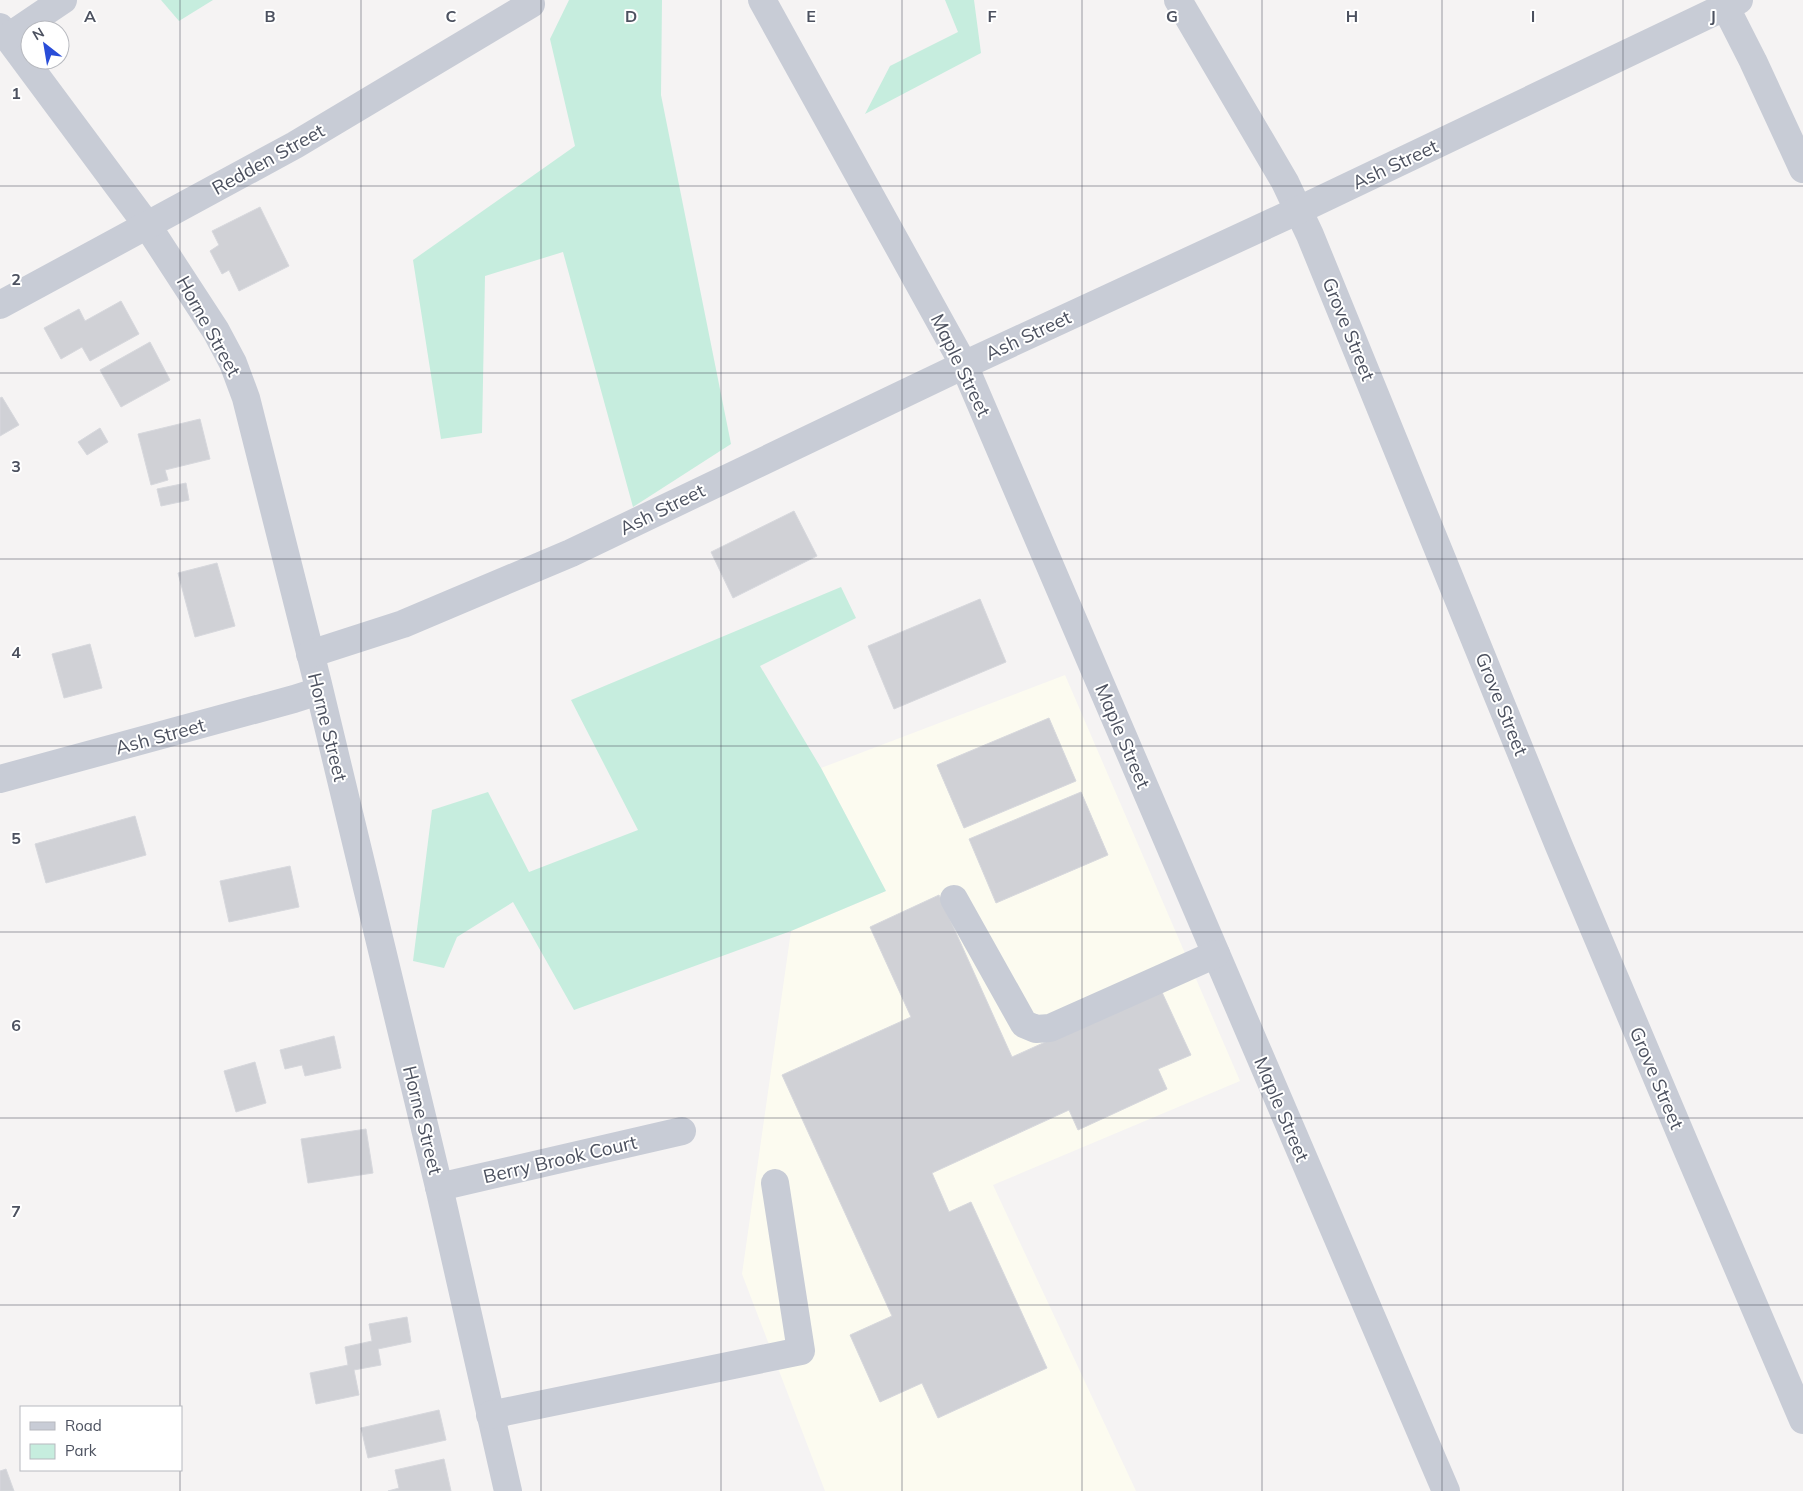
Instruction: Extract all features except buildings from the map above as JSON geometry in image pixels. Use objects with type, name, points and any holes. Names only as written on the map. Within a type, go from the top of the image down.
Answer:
[{"type":"street","points":[[4,32],[63,0]]},
{"type":"street","name":"Maple Street","points":[[762,0],[964,365],[1446,1491]]},
{"type":"street","name":"Grove Street","points":[[1178,0],[1285,182],[1318,253],[1571,873],[1686,1149],[1803,1420]]},
{"type":"street","points":[[1729,2],[1803,169]]},
{"type":"street","name":"Ash Street","points":[[310,654],[403,624],[571,553],[964,365],[1298,210],[1729,2]]},
{"type":"street","name":"Redden Street","points":[[0,305],[295,145],[531,4]]},
{"type":"street","name":"Horne Street","points":[[4,32],[147,225],[216,332],[233,363],[246,398],[439,1187],[508,1491]]},
{"type":"street","name":"Ash Street","points":[[0,779],[319,691]]},
{"type":"street","points":[[954,899],[1024,1024],[1036,1029],[1050,1028],[1216,954]]},
{"type":"street","name":"Berry Brook Court","points":[[439,1187],[682,1131]]},
{"type":"street","points":[[490,1415],[801,1351],[775,1183]]},
{"type":"shaded area","points":[[1065,675],[1240,1081],[993,1185],[1136,1491],[825,1491],[742,1274],[791,931],[886,891],[821,768]]},
{"type":"green space","points":[[161,0],[213,0],[179,21]]},
{"type":"green space","points":[[569,0],[662,0],[661,95],[731,444],[633,507],[563,252],[485,276],[482,433],[441,439],[413,260],[575,146],[550,39]]},
{"type":"green space","points":[[945,0],[974,0],[981,53],[865,114],[890,66],[958,32]]},
{"type":"green space","points":[[841,587],[856,618],[760,666],[821,768],[886,891],[791,931],[574,1010],[513,902],[457,937],[444,968],[413,961],[432,810],[488,792],[529,872],[638,830],[571,700]]}]
